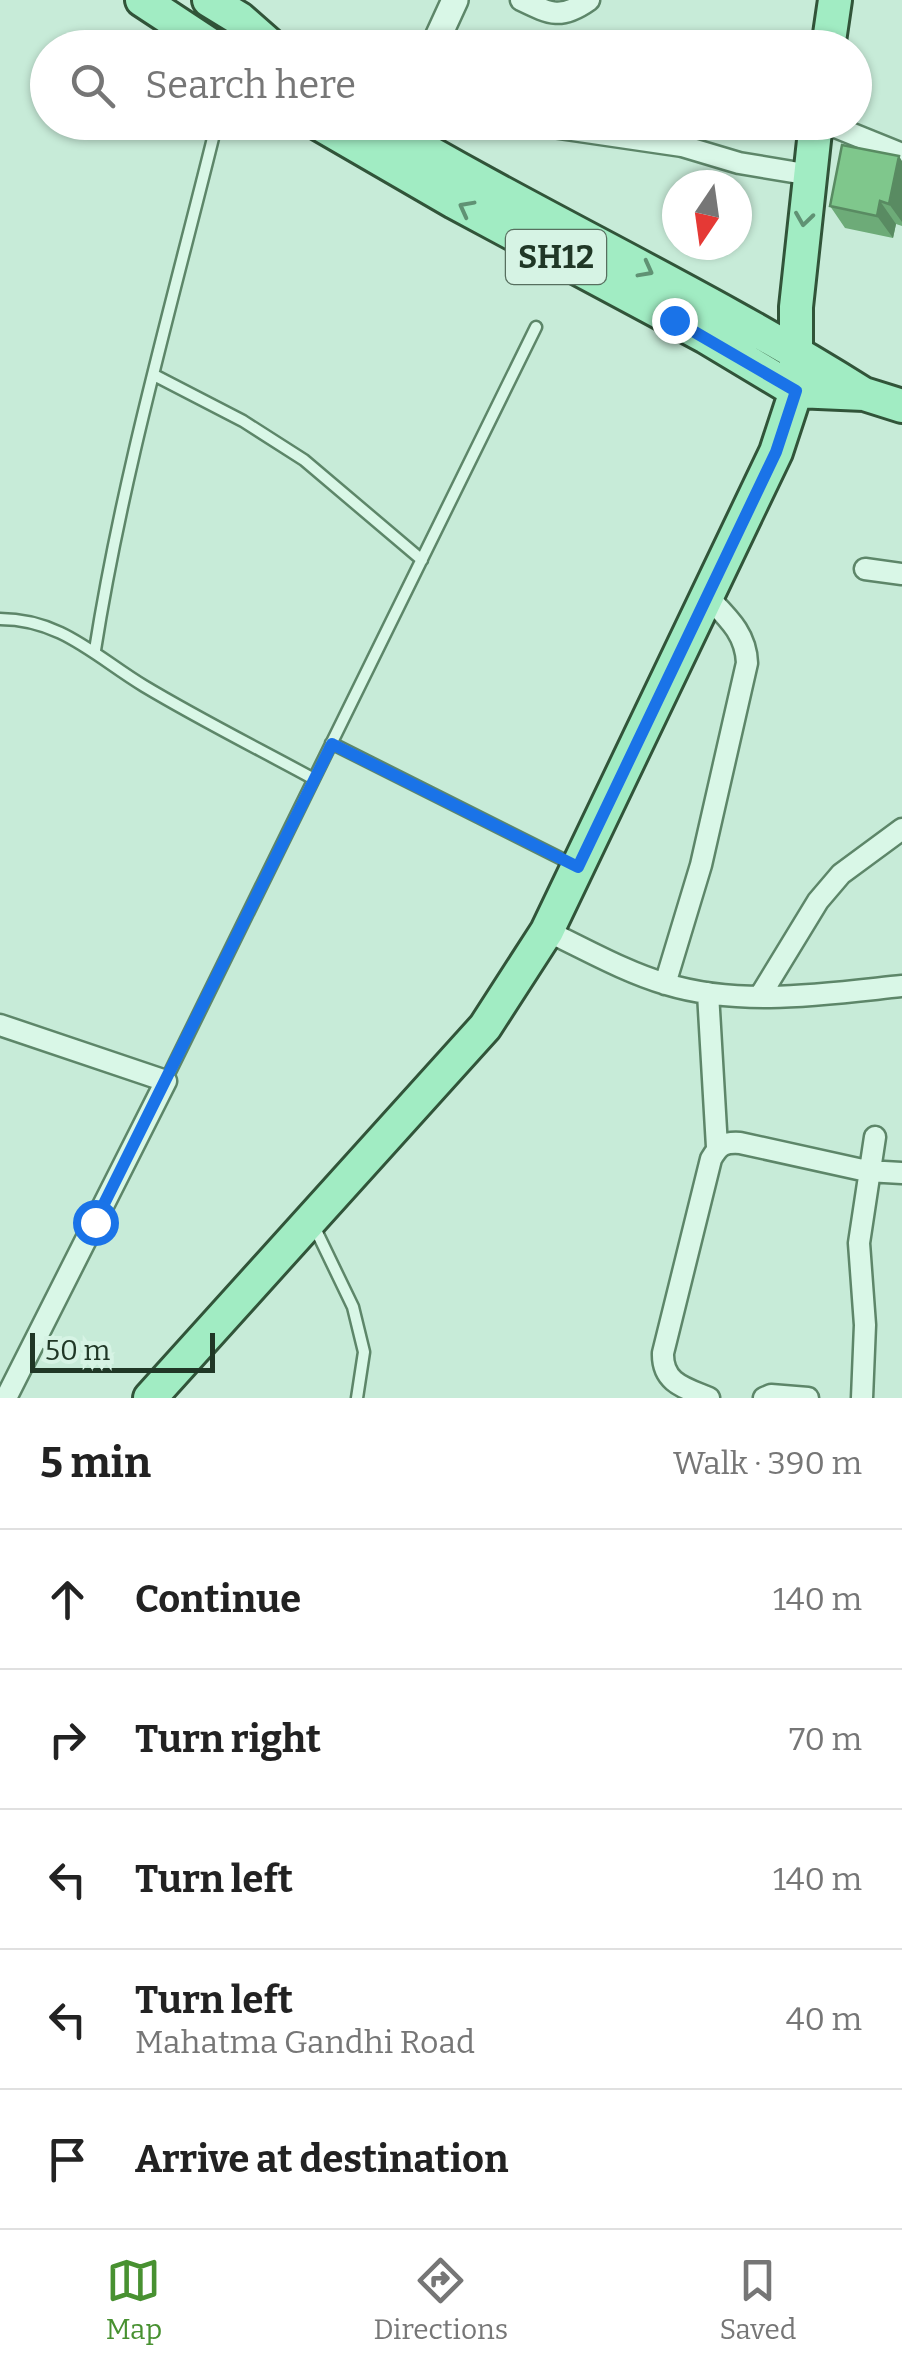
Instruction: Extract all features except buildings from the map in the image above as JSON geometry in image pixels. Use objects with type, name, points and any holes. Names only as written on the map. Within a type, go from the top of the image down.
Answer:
[{"type":"main road","points":[[142,0],[188,30]]},
{"type":"main road","points":[[209,0],[253,30]]},
{"type":"main road","points":[[831,30],[836,0]]},
{"type":"main road","name":"SH12","points":[[347,140],[706,337],[796,391],[864,394]]},
{"type":"main road","name":"SH12","points":[[415,140],[798,353],[864,394],[902,406]]},
{"type":"main road","points":[[150,1398],[485,1027],[546,931],[776,452],[796,391],[796,307],[817,140]]},
{"type":"street","points":[[441,30],[454,0]]},
{"type":"street","points":[[521,0],[551,14],[574,11],[589,0]]},
{"type":"street","points":[[641,140],[810,175]]},
{"type":"street","points":[[866,140],[902,154]]},
{"type":"street","points":[[865,569],[902,574]]},
{"type":"street","points":[[665,984],[701,865],[748,663],[747,646],[740,631],[707,596]]},
{"type":"street","points":[[760,996],[818,901],[842,874],[902,829]]},
{"type":"street","points":[[546,931],[665,984],[708,993],[760,996],[902,986]]},
{"type":"street","points":[[708,993],[718,1147]]},
{"type":"street","points":[[0,1025],[166,1080],[6,1398]]},
{"type":"street","points":[[862,1398],[865,1325],[858,1244],[874,1138]]},
{"type":"street","points":[[709,1398],[675,1384],[666,1375],[663,1353],[711,1159],[718,1147],[727,1142],[740,1143],[868,1172],[902,1173]]},
{"type":"street","points":[[764,1398],[808,1398]]},
{"type":"lane","points":[[96,650],[103,599],[154,375],[213,140]]},
{"type":"lane","points":[[166,1080],[536,327]]},
{"type":"lane","points":[[154,375],[243,421],[304,460],[422,560]]},
{"type":"lane","points":[[0,618],[20,619],[96,650],[141,684],[314,779]]},
{"type":"lane","points":[[332,744],[578,867]]},
{"type":"lane","points":[[311,1218],[353,1307],[364,1352],[356,1398]]},
{"type":"route","points":[[95,1222],[332,744],[578,867],[776,452],[796,391],[674,320]]}]
